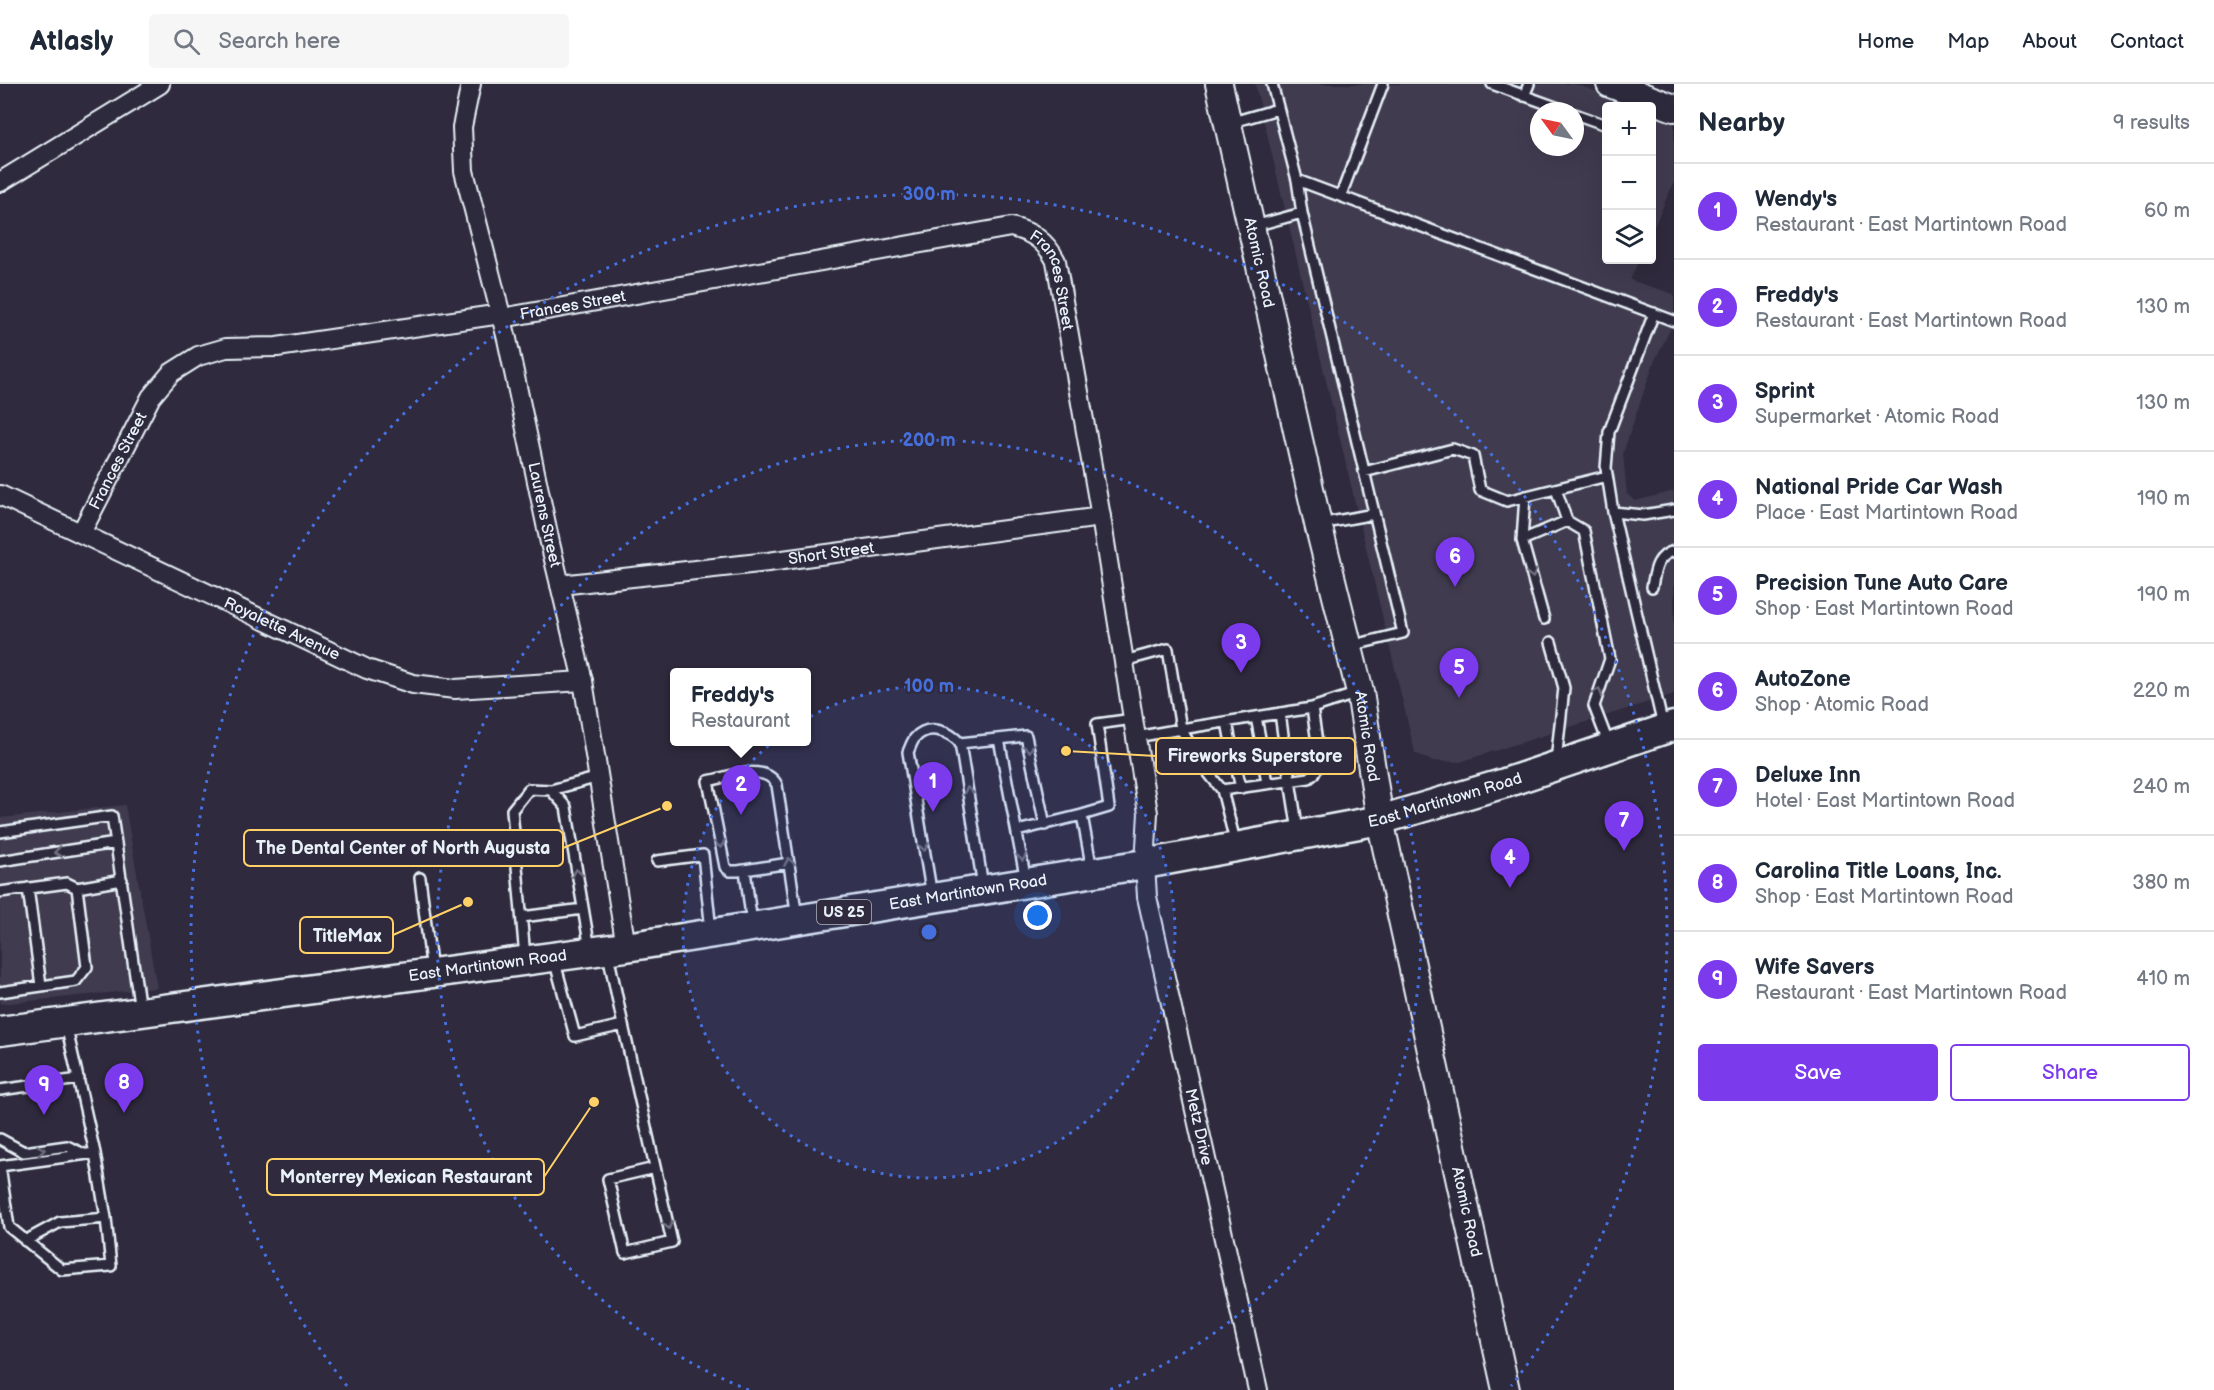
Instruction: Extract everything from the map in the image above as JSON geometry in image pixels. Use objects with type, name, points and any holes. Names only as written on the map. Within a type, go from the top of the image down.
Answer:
[{"type":"main road","name":"Atomic Road","points":[[1219,84],[1318,524],[1360,692],[1380,820],[1506,1390]]},
{"type":"main road","points":[[1610,84],[1636,101],[1674,108]]},
{"type":"main road","name":"East Martintown Road","points":[[0,1031],[554,957],[1145,864],[1380,820],[1505,783],[1669,727]]},
{"type":"street","points":[[0,182],[160,84]]},
{"type":"street","name":"Laurens Street","points":[[471,84],[462,127],[464,171],[501,316],[583,681],[598,777],[608,949]]},
{"type":"street","name":"Frances Street","points":[[81,534],[151,397],[171,373],[198,356],[226,348],[277,347],[501,316],[1011,227],[1024,230],[1045,243],[1056,261],[1101,517],[1148,813],[1145,864]]},
{"type":"street","name":"Royalette Avenue","points":[[0,495],[389,678],[413,684],[455,689],[583,681]]},
{"type":"street","name":"Short Street","points":[[560,585],[768,562],[1101,517]]},
{"type":"street","name":"Metz Drive","points":[[1145,864],[1147,897],[1258,1390]]},
{"type":"lane","points":[[1272,84],[1297,180],[1302,213],[1403,633],[1348,646]]},
{"type":"lane","points":[[1341,195],[1383,84]]},
{"type":"lane","points":[[1492,84],[1541,102]]},
{"type":"lane","points":[[1524,96],[1529,84]]},
{"type":"lane","points":[[1228,124],[1278,109]]},
{"type":"lane","points":[[1584,117],[1602,124]]},
{"type":"lane","points":[[1297,180],[1674,321]]},
{"type":"lane","points":[[1252,227],[1302,213]]},
{"type":"lane","points":[[1654,313],[1609,432],[1606,476],[1612,512],[1669,727]]},
{"type":"lane","points":[[1364,472],[1453,448],[1473,456],[1480,490],[1507,501],[1606,476]]},
{"type":"lane","points":[[1556,489],[1567,521],[1584,531],[1610,659],[1594,706],[1610,747]]},
{"type":"lane","points":[[1525,496],[1522,540],[1544,619]]},
{"type":"lane","points":[[1612,512],[1643,515],[1674,510]]},
{"type":"lane","points":[[1318,524],[1374,514]]},
{"type":"lane","points":[[1522,540],[1567,521]]},
{"type":"lane","points":[[1653,587],[1656,564],[1666,554],[1674,551]]},
{"type":"lane","points":[[1551,642],[1564,688],[1555,765]]},
{"type":"lane","points":[[1124,661],[1168,649],[1181,729],[1202,765],[1222,790],[1236,847]]},
{"type":"lane","points":[[1017,831],[1109,807],[1097,724],[1181,729],[1312,708],[1360,692]]},
{"type":"lane","points":[[1222,790],[1310,778],[1320,763],[1312,708]]},
{"type":"lane","points":[[1280,713],[1283,735]]},
{"type":"lane","points":[[1256,717],[1260,738]]},
{"type":"lane","points":[[1227,722],[1232,743]]},
{"type":"lane","points":[[933,898],[908,752],[915,737],[925,731],[939,730],[952,735],[960,743],[984,890]]},
{"type":"lane","points":[[960,743],[1026,736],[1045,825]]},
{"type":"lane","points":[[999,739],[1026,883]]},
{"type":"lane","points":[[1288,768],[1299,835]]},
{"type":"lane","points":[[1265,771],[1267,784]]},
{"type":"lane","points":[[789,863],[730,871],[724,864],[708,781],[753,773],[765,773],[773,778],[777,785],[798,920]]},
{"type":"lane","points":[[1238,775],[1241,788]]},
{"type":"lane","points":[[525,961],[512,810],[529,789],[551,790],[598,777]]},
{"type":"lane","points":[[551,790],[566,807],[583,909],[608,949],[672,1242],[625,1253],[608,1179],[655,1168]]},
{"type":"lane","points":[[1082,815],[1092,873]]},
{"type":"lane","points":[[0,832],[112,816],[140,1012]]},
{"type":"lane","points":[[0,861],[116,843]]},
{"type":"lane","points":[[657,861],[703,855],[711,933]]},
{"type":"lane","points":[[745,870],[752,927]]},
{"type":"lane","points":[[420,878],[432,973]]},
{"type":"lane","points":[[0,892],[67,883],[77,888],[122,880]]},
{"type":"lane","points":[[28,888],[41,986]]},
{"type":"lane","points":[[0,992],[76,981],[87,967],[77,888]]},
{"type":"lane","points":[[522,917],[583,909]]},
{"type":"lane","points":[[554,957],[575,1036],[623,1025]]},
{"type":"lane","points":[[65,1023],[79,1079],[89,1153],[106,1218],[111,1266],[62,1270],[9,1227],[0,1166],[89,1153]]},
{"type":"lane","points":[[0,1090],[79,1079]]},
{"type":"lane","points":[[0,1139],[24,1152],[67,1146],[89,1153]]},
{"type":"lane","points":[[25,1240],[60,1222],[106,1218]]},
{"type":"shaded area","points":[[1255,84],[1575,84],[1627,102],[1602,102],[1602,264],[1637,264],[1630,280],[1674,294],[1674,322],[1654,362],[1623,453],[1627,494],[1635,501],[1674,491],[1674,694],[1460,762],[1432,761],[1415,753]]},
{"type":"shaded area","points":[[1656,113],[1674,120],[1674,182],[1656,222]]},
{"type":"shaded area","points":[[125,805],[157,988],[0,1004],[0,818]]},
{"type":"place","name":"AutoZone","points":[[1455,587]]},
{"type":"place","name":"Sprint","points":[[1241,673]]},
{"type":"place","name":"Precision Tune Auto Care","points":[[1459,698]]},
{"type":"place","name":"Fireworks Superstore","points":[[1066,751]]},
{"type":"place","name":"The Dental Center of North Augusta","points":[[667,806]]},
{"type":"place","name":"Wendy's","points":[[933,812]]},
{"type":"place","name":"Freddy's","points":[[741,815]]},
{"type":"place","name":"Deluxe Inn","points":[[1624,851]]},
{"type":"place","name":"National Pride Car Wash","points":[[1510,888]]},
{"type":"place","name":"TitleMax","points":[[468,902]]},
{"type":"place","name":"Monterrey Mexican Restaurant","points":[[594,1102]]},
{"type":"place","name":"Carolina Title Loans, Inc.","points":[[124,1113]]},
{"type":"place","name":"Wife Savers","points":[[44,1115]]}]
